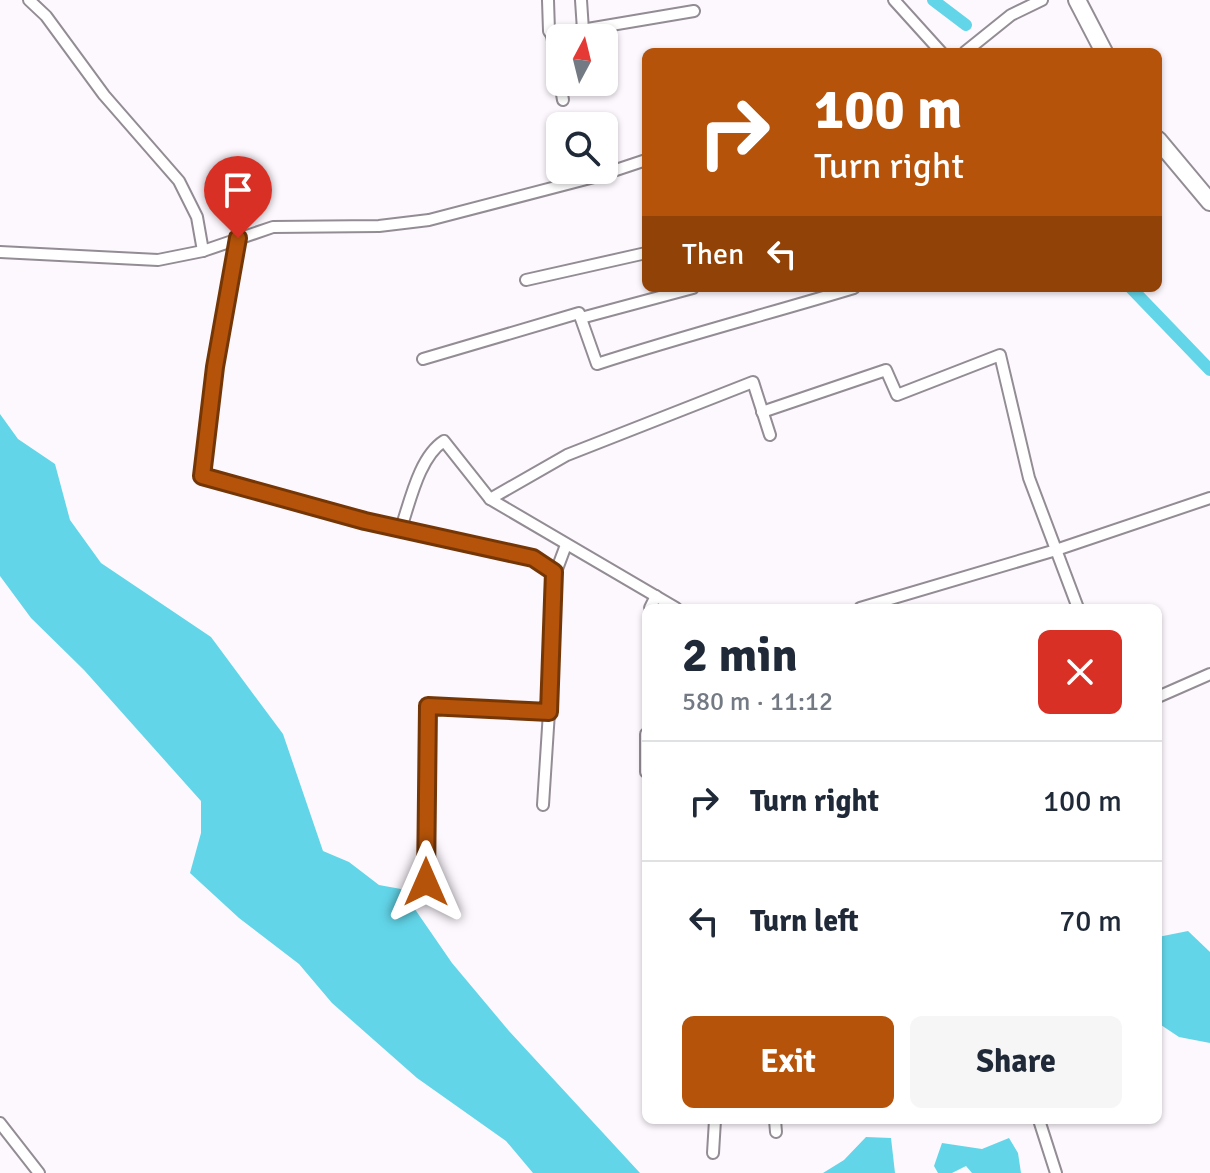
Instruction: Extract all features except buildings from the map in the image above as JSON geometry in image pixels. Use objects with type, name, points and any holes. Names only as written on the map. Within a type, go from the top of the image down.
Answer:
[{"type":"main road","points":[[1077,0],[1102,48]]},
{"type":"main road","points":[[1162,145],[1210,202]]},
{"type":"street","points":[[29,0],[46,16],[104,95],[179,181],[197,217],[203,251]]},
{"type":"street","points":[[548,0],[549,24]]},
{"type":"street","points":[[581,0],[583,24]]},
{"type":"street","points":[[894,0],[936,48]]},
{"type":"street","points":[[970,48],[1011,15],[1042,0]]},
{"type":"street","points":[[618,24],[694,11]]},
{"type":"street","points":[[562,96],[563,100]]},
{"type":"street","points":[[0,252],[158,260],[203,251],[273,227],[379,226],[429,220],[598,176],[642,161]]},
{"type":"street","points":[[238,238],[215,367],[202,476],[401,528],[533,558],[554,572]]},
{"type":"street","points":[[526,280],[642,254]]},
{"type":"street","points":[[581,318],[678,292]]},
{"type":"street","points":[[423,359],[579,313],[597,364],[841,292]]},
{"type":"street","points":[[762,412],[886,370],[897,395],[1000,355],[1029,478],[1076,604]]},
{"type":"street","points":[[490,499],[567,455],[753,382],[770,435]]},
{"type":"street","points":[[401,528],[422,471],[434,447],[444,441],[490,499],[669,604]]},
{"type":"street","points":[[874,604],[1056,550],[1210,498]]},
{"type":"street","points":[[543,805],[554,572],[566,545]]},
{"type":"street","points":[[652,604],[656,596]]},
{"type":"street","points":[[1162,695],[1210,674]]},
{"type":"street","points":[[426,882],[428,706],[549,712]]},
{"type":"street","points":[[0,1123],[39,1173]]},
{"type":"street","points":[[713,1153],[715,1124]]},
{"type":"street","points":[[1040,1124],[1056,1173]]},
{"type":"water","points":[[0,414],[18,439],[55,464],[70,520],[101,563],[211,637],[283,734],[323,851],[349,862],[379,885],[401,889],[452,963],[509,1031],[640,1173],[533,1173],[506,1141],[417,1078],[332,1003],[299,964],[239,918],[190,873],[201,833],[201,801],[84,670],[31,618],[0,576]]},
{"type":"water","points":[[1188,931],[1210,952],[1210,1043],[1179,1037],[1162,1026],[1162,936]]},
{"type":"water","points":[[866,1137],[891,1138],[895,1173],[823,1173],[844,1160]]},
{"type":"water","points":[[1009,1138],[1018,1153],[1021,1173],[972,1173],[966,1166],[952,1173],[938,1173],[934,1166],[942,1143],[982,1149]]},
{"type":"waterway","points":[[933,0],[966,25]]},
{"type":"waterway","points":[[1135,292],[1210,370]]},
{"type":"route","points":[[238,238],[215,367],[202,476],[365,521],[533,558],[554,572],[551,585],[549,712],[428,706],[426,882]]}]
